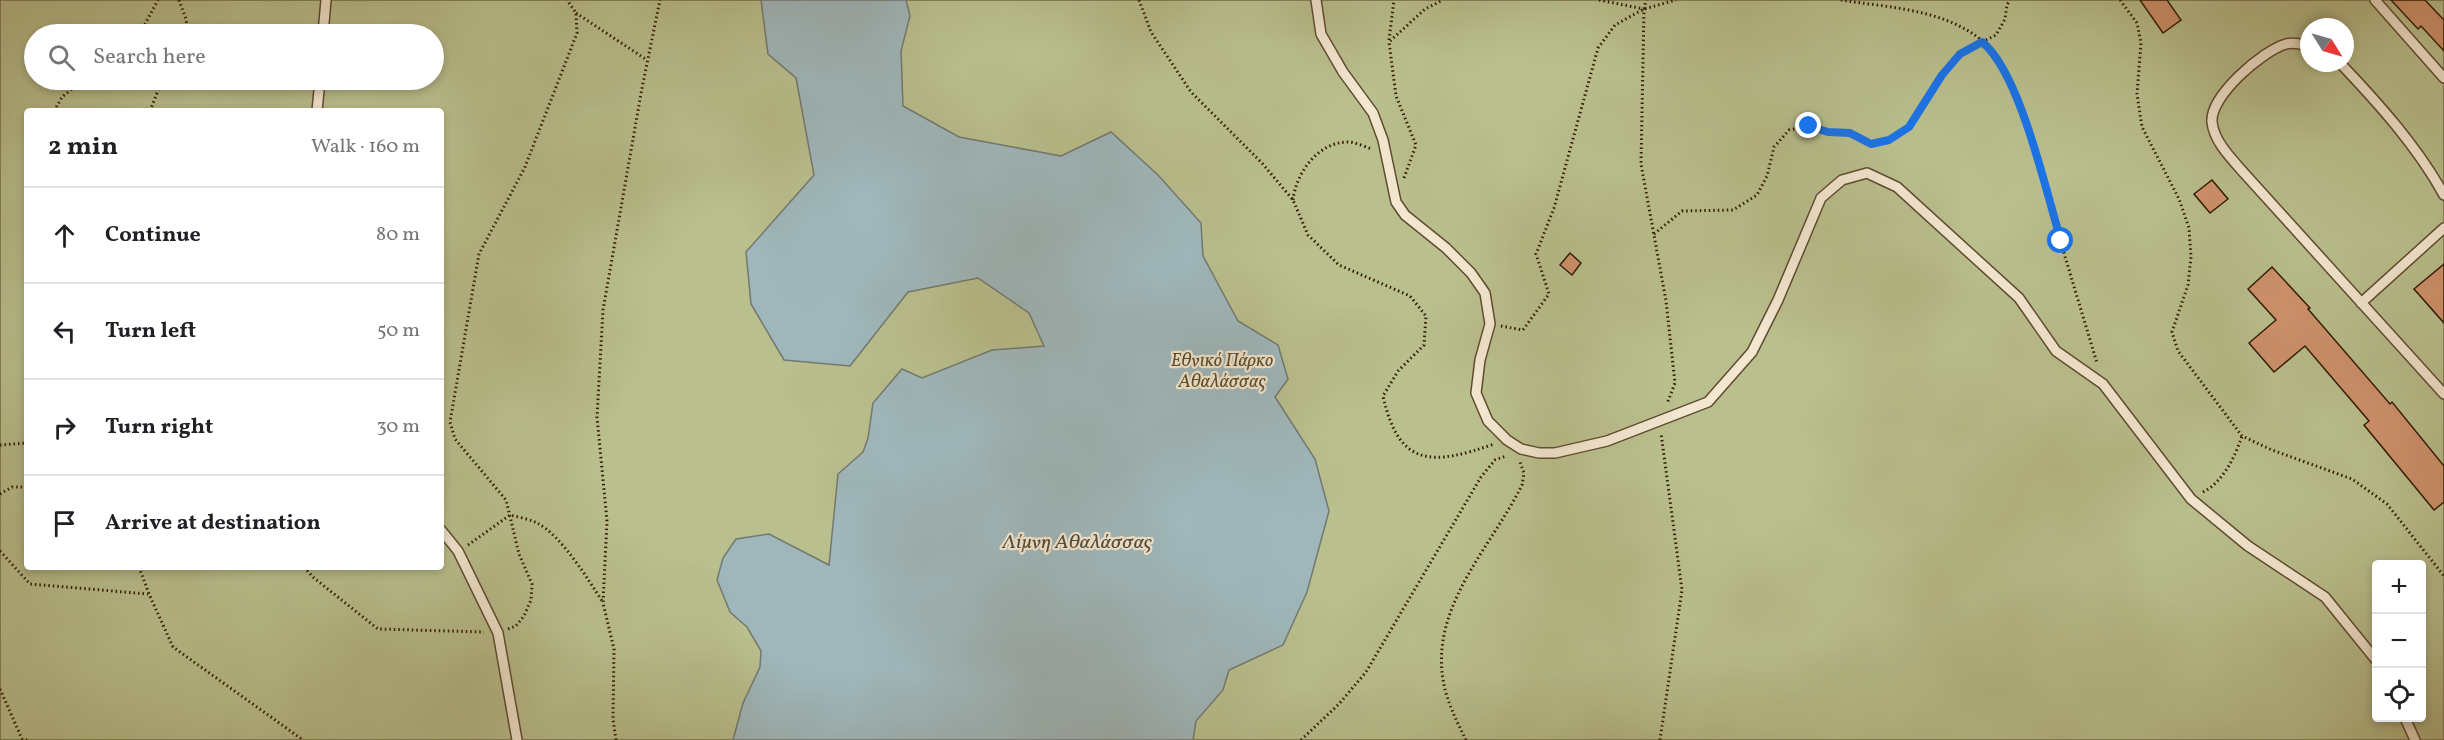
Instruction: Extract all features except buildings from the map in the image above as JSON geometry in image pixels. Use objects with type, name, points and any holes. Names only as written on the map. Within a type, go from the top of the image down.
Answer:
[{"type":"lane","points":[[324,24],[326,0]]},
{"type":"lane","points":[[1316,0],[1321,34],[1343,72],[1373,113],[1396,202],[1405,216],[1446,248],[1471,273],[1485,292],[1490,324],[1480,360],[1476,393],[1488,421],[1507,440],[1527,451],[1556,453],[1607,441],[1708,402],[1752,352],[1778,300],[1821,198],[1842,180],[1867,174],[1897,187],[2019,298],[2056,351],[2103,384],[2191,499],[2248,546],[2325,597],[2372,655]]},
{"type":"lane","points":[[2375,0],[2444,78]]},
{"type":"lane","points":[[2300,45],[2288,44],[2265,54],[2223,94],[2214,106],[2212,120],[2214,135],[2244,173],[2444,394]]},
{"type":"lane","points":[[2348,72],[2408,141],[2430,170],[2444,195]]},
{"type":"lane","points":[[317,108],[319,90]]},
{"type":"lane","points":[[2361,303],[2444,228]]},
{"type":"lane","points":[[444,534],[458,551],[498,633],[517,740]]},
{"type":"lane","points":[[2407,722],[2415,740]]},
{"type":"path","points":[[145,24],[158,0]]},
{"type":"path","points":[[178,0],[187,24]]},
{"type":"path","points":[[567,0],[576,13],[647,60]]},
{"type":"path","points":[[616,740],[613,719],[614,649],[603,603],[607,521],[597,417],[603,310],[647,60],[660,0]]},
{"type":"path","points":[[1139,0],[1151,32],[1191,92],[1262,163],[1293,200],[1308,235],[1338,265],[1410,296],[1426,316],[1424,345],[1398,371],[1383,396],[1392,426],[1404,444],[1420,456],[1437,459],[1473,452],[1507,440]]},
{"type":"path","points":[[1394,0],[1389,42],[1396,96],[1416,144],[1396,202]]},
{"type":"path","points":[[1389,42],[1425,9],[1443,0]]},
{"type":"path","points":[[1599,0],[1644,9]]},
{"type":"path","points":[[1646,0],[1641,164],[1666,301],[1675,383],[1659,422],[1682,591],[1660,740]]},
{"type":"path","points":[[1490,324],[1523,330],[1550,294],[1536,254],[1554,208],[1598,48],[1615,25],[1644,9],[1676,0]]},
{"type":"path","points":[[1841,0],[1923,13],[1960,25],[1989,48],[2013,87],[2103,384]]},
{"type":"path","points":[[1653,234],[1682,211],[1733,210],[1757,195],[1767,176],[1774,147],[1789,130],[1809,126],[1828,132],[1850,133],[1871,144],[1889,140],[1909,127],[1942,75],[1960,54],[1996,35],[2006,19],[2007,4],[2010,0]]},
{"type":"path","points":[[2120,0],[2137,23],[2140,43],[2137,94],[2142,127],[2179,199],[2189,228],[2191,257],[2187,285],[2172,332],[2178,351],[2242,436],[2272,450],[2352,479],[2387,504],[2444,576]]},
{"type":"path","points":[[307,570],[378,628],[498,633],[516,626],[524,616],[531,600],[532,584],[519,554],[506,500],[455,439],[450,422],[479,254],[525,167],[552,100],[577,33],[576,13]]},
{"type":"path","points":[[56,108],[62,97],[71,90]]},
{"type":"path","points":[[151,108],[158,90]]},
{"type":"path","points":[[1293,200],[1294,187],[1310,161],[1331,146],[1350,142],[1385,154]]},
{"type":"path","points":[[2191,499],[2210,489],[2235,457],[2242,436]]},
{"type":"path","points":[[0,445],[24,443]]},
{"type":"path","points":[[1301,740],[1339,704],[1366,672],[1481,477],[1495,460],[1505,455],[1516,458],[1523,465],[1524,480],[1515,500],[1457,596],[1448,616],[1443,645],[1443,683],[1452,711],[1466,740]]},
{"type":"path","points":[[0,494],[12,487],[24,488]]},
{"type":"path","points":[[458,551],[510,515]]},
{"type":"path","points":[[510,515],[538,523],[562,544],[603,603]]},
{"type":"path","points":[[0,551],[30,584],[149,594]]},
{"type":"path","points":[[140,570],[173,647],[303,740]]},
{"type":"path","points":[[0,688],[22,739],[27,740]]},
{"type":"green space","name":"Εθνικό Πάρκο Αθαλάσσας","points":[[0,0],[2444,0],[2444,740],[0,740]]},
{"type":"water","name":"Λίμνη Αθαλάσσας","points":[[761,0],[906,0],[910,16],[901,51],[903,106],[959,137],[1061,156],[1111,132],[1158,175],[1201,223],[1203,256],[1238,321],[1278,345],[1288,379],[1275,397],[1315,459],[1329,511],[1307,592],[1283,645],[1229,670],[1223,690],[1196,721],[1193,740],[733,740],[743,703],[760,667],[761,651],[747,627],[730,612],[717,580],[723,558],[736,539],[769,534],[829,565],[838,474],[863,452],[868,438],[873,403],[902,369],[922,378],[992,350],[1044,346],[1029,313],[978,278],[908,292],[850,366],[784,360],[751,304],[746,252],[814,175],[796,78],[768,54]]},
{"type":"route","points":[[1809,126],[1828,132],[1850,133],[1871,144],[1889,140],[1909,127],[1942,75],[1960,54],[1982,42],[1989,48],[2013,87],[2061,241]]}]
